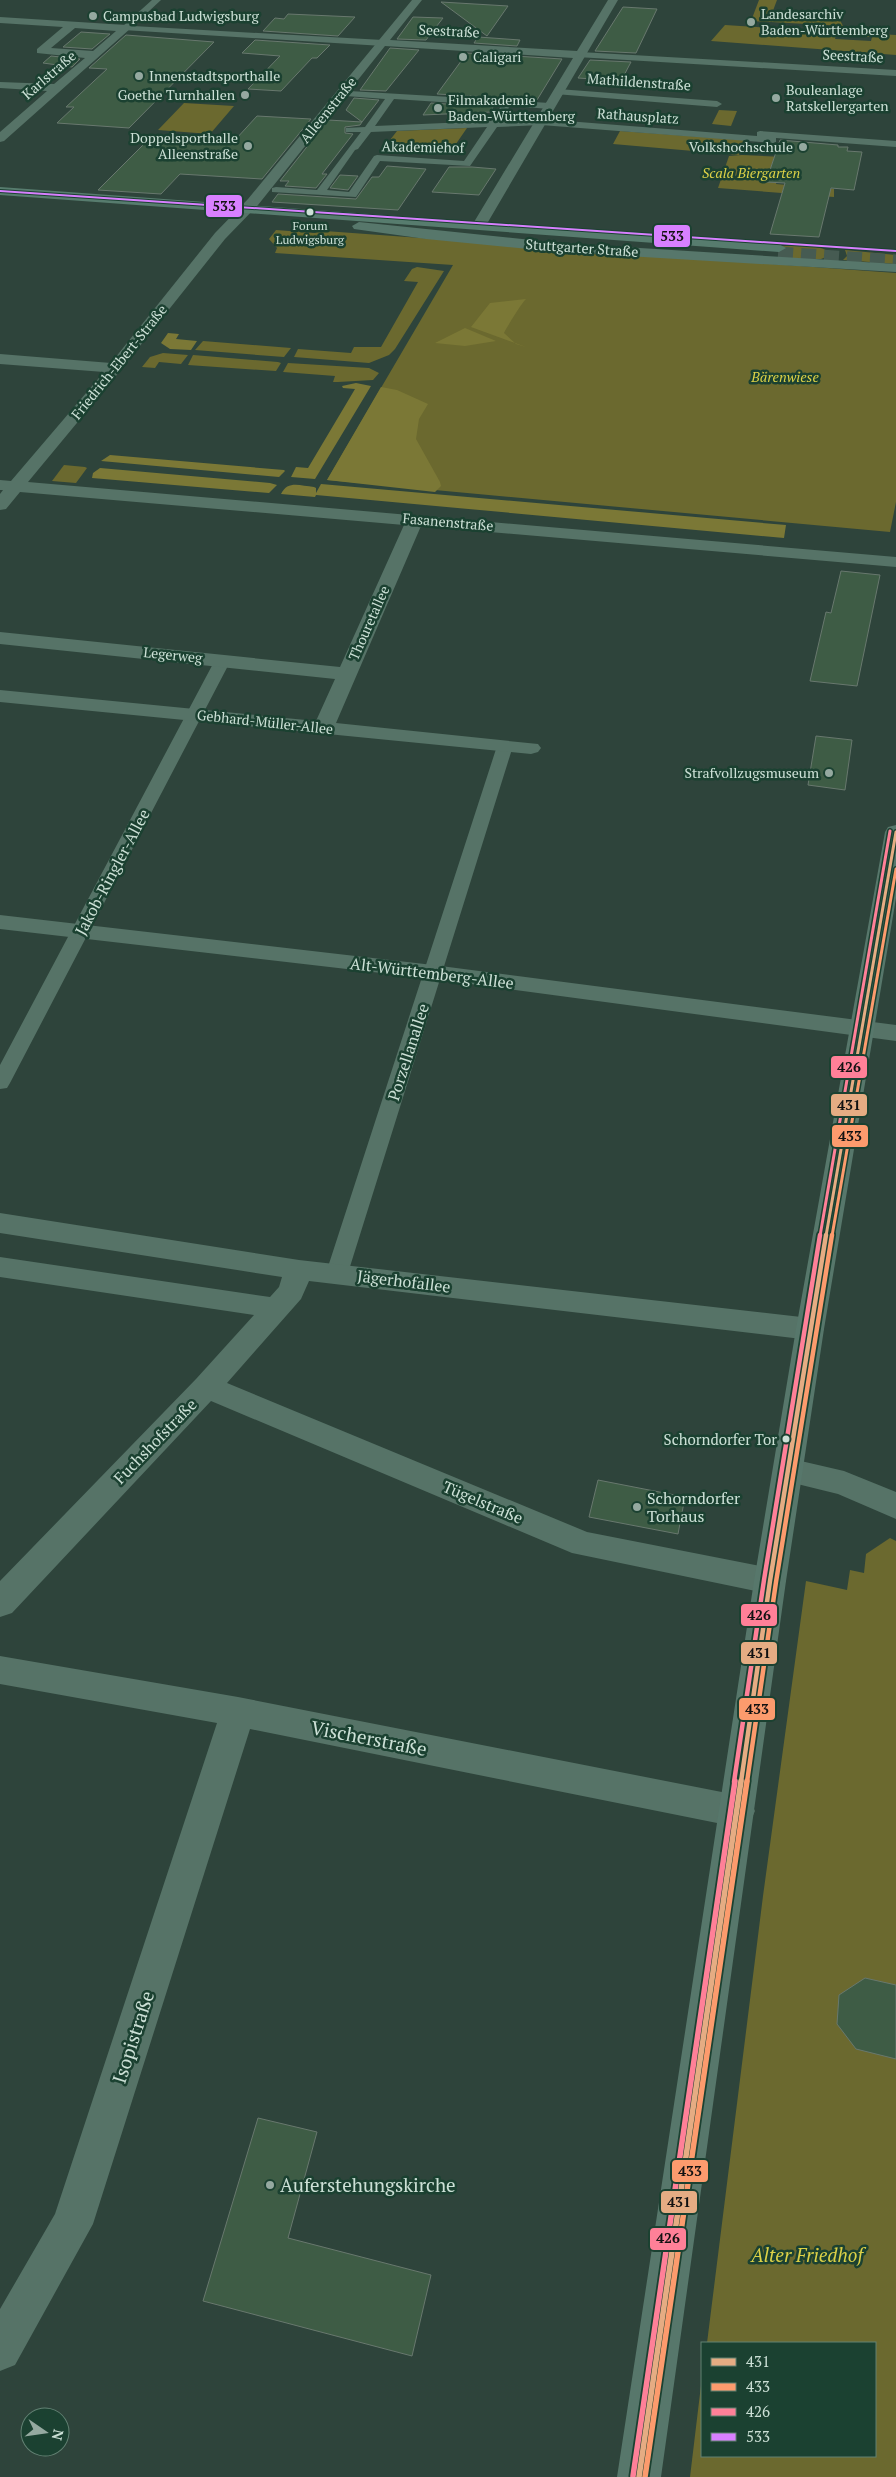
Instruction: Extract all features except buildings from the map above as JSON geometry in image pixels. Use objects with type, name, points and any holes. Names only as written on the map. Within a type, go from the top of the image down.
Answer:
[{"type":"main road","name":"Stuttgarter Straße","points":[[0,191],[242,214]]},
{"type":"main road","name":"Stuttgarter Straße","points":[[0,201],[242,214],[779,251]]},
{"type":"main road","name":"Stuttgarter Straße","points":[[363,222],[420,218],[896,251]]},
{"type":"main road","name":"Stuttgarter Straße","points":[[363,222],[469,239],[896,268]]},
{"type":"main road","points":[[811,263],[833,260],[838,256],[836,250],[828,246]]},
{"type":"main road","points":[[638,2477],[684,2185],[770,1581],[810,1330],[896,832]]},
{"type":"street","name":"Karlstraße","points":[[0,138],[157,0]]},
{"type":"street","name":"Alleenstraße","points":[[242,214],[417,0]]},
{"type":"street","name":"Mathildenstraße","points":[[481,222],[613,0]]},
{"type":"street","name":"Seestraße","points":[[0,20],[896,73]]},
{"type":"street","name":"Karlstraße","points":[[73,24],[41,51],[96,55]]},
{"type":"street","points":[[0,85],[57,88]]},
{"type":"street","name":"Mathildenstraße","points":[[558,92],[717,104]]},
{"type":"street","points":[[349,94],[550,106]]},
{"type":"street","name":"Akademiehof","points":[[320,193],[392,96]]},
{"type":"street","name":"Akademiehof","points":[[276,190],[352,195],[376,158],[468,164],[507,104]]},
{"type":"street","name":"Akademiehof","points":[[349,130],[541,122]]},
{"type":"street","name":"Rathausplatz","points":[[541,122],[773,141],[896,144]]},
{"type":"street","name":"Friedrich-Ebert-Straße","points":[[0,505],[8,485],[115,368],[242,214]]},
{"type":"street","points":[[0,359],[115,368]]},
{"type":"street","name":"Fasanenstraße","points":[[8,485],[896,562]]},
{"type":"street","name":"Thouretallee","points":[[323,728],[415,519]]},
{"type":"street","name":"Legerweg","points":[[0,638],[347,674]]},
{"type":"street","name":"Jakob-Ringler-Allee","points":[[0,1083],[223,660]]},
{"type":"street","name":"Gebhard-Müller-Allee","points":[[0,696],[531,748]]},
{"type":"street","name":"Porzellanallee","points":[[337,1273],[505,746]]},
{"type":"street","name":"Alt-Württemberg-Allee","points":[[0,922],[433,972],[896,1033]]},
{"type":"street","name":"Jägerhofallee","points":[[0,1224],[299,1270],[810,1330]]},
{"type":"street","points":[[0,1267],[277,1308]]},
{"type":"street","name":"Fuchshofstraße","points":[[0,1603],[206,1387],[277,1308],[291,1292],[299,1270]]},
{"type":"street","name":"Tügelstraße","points":[[206,1387],[583,1544],[770,1581]]},
{"type":"street","points":[[788,1470],[844,1483],[896,1506]]},
{"type":"street","name":"Vischerstraße","points":[[0,1670],[238,1712],[737,1811]]},
{"type":"street","name":"Isopistraße","points":[[0,2350],[72,2224],[238,1712]]},
{"type":"green space","points":[[759,0],[777,0],[771,16],[840,20],[843,26],[751,21]]},
{"type":"green space","points":[[725,25],[847,33],[846,36],[836,35],[835,39],[871,41],[872,37],[861,37],[862,33],[896,35],[896,55],[711,41]]},
{"type":"green space","points":[[184,103],[234,106],[210,134],[158,130]]},
{"type":"green space","points":[[719,110],[737,111],[731,126],[712,124]]},
{"type":"green space","points":[[467,128],[449,154],[383,149],[397,131]]},
{"type":"green space","points":[[620,131],[745,140],[739,155],[613,144]]},
{"type":"green space","name":"Scala Biergarten","points":[[729,156],[784,157],[776,184],[834,189],[834,197],[718,188]]},
{"type":"green space","name":"Bärenwiese","points":[[276,230],[315,233],[325,231],[896,273],[896,502],[890,532],[327,480],[453,265],[275,253],[277,248],[269,239]]},
{"type":"green space","points":[[781,246],[816,247],[828,251],[832,255],[821,259],[778,259]]},
{"type":"green space","points":[[845,250],[896,255],[896,264],[843,260],[847,256]]},
{"type":"green space","points":[[417,267],[444,271],[395,349],[389,355],[369,363],[294,357],[298,349],[351,353],[354,347],[381,347],[418,282],[404,281],[412,269]]},
{"type":"green space","points":[[203,341],[291,348],[284,357],[195,350]]},
{"type":"green space","points":[[163,353],[188,355],[181,364],[159,362],[155,368],[142,367],[150,357]]},
{"type":"green space","points":[[193,355],[281,363],[276,371],[188,365]]},
{"type":"green space","points":[[288,363],[369,368],[379,373],[373,380],[333,382],[335,376],[283,372]]},
{"type":"green space","points":[[64,465],[87,468],[76,483],[52,481]]},
{"type":"green space","name":"Alter Friedhof","points":[[890,1538],[896,1541],[896,2477],[690,2477],[701,2385],[701,2457],[876,2457],[876,2342],[707,2342],[763,1896],[806,1581],[847,1590],[850,1570],[864,1573],[866,1554]]},
{"type":"shaded area","points":[[526,299],[504,333],[515,343],[471,327],[490,303]]},
{"type":"shaded area","points":[[465,328],[496,341],[465,346],[435,343]]},
{"type":"shaded area","points":[[168,333],[179,334],[176,339],[197,341],[191,350],[170,349],[161,343]]},
{"type":"shaded area","points":[[356,383],[371,386],[315,479],[291,477],[296,467],[308,468],[355,389],[343,388],[342,386]]},
{"type":"shaded area","points":[[381,387],[397,390],[428,404],[419,419],[416,439],[440,482],[441,486],[435,492],[327,480]]},
{"type":"shaded area","points":[[110,455],[285,471],[279,477],[101,461]]},
{"type":"shaded area","points":[[100,468],[277,485],[269,493],[92,478],[93,473]]},
{"type":"shaded area","points":[[321,484],[786,525],[784,538],[316,495],[315,497],[281,494],[291,485],[314,487],[316,488],[316,493]]},
{"type":"tunnel","points":[[778,254],[896,262]]},
{"type":"transit line","name":"533","points":[[0,191],[896,251]]},
{"type":"transit line","name":"426","points":[[633,2476],[764,1580],[804,1328],[890,831]]},
{"type":"transit line","name":"431","points":[[639,2477],[770,1581],[810,1329],[896,832]]},
{"type":"transit line","name":"433","points":[[645,2477],[776,1582],[816,1330],[896,869]]},
{"type":"place","name":"Campusbad Ludwigsburg","points":[[93,16]]},
{"type":"place","name":"Landesarchiv Baden-Württemberg","points":[[751,22]]},
{"type":"place","name":"Caligari","points":[[463,57]]},
{"type":"place","name":"Innenstadtsporthalle","points":[[139,76]]},
{"type":"place","name":"Goethe Turnhallen","points":[[245,95]]},
{"type":"place","name":"Bouleanlage Ratskellergarten","points":[[776,98]]},
{"type":"place","name":"Filmakademie Baden-Württemberg","points":[[438,108]]},
{"type":"place","name":"Doppelsporthalle Alleenstraße","points":[[248,146]]},
{"type":"place","name":"Volkshochschule","points":[[803,147]]},
{"type":"place","name":"Forum Ludwigsburg","points":[[310,212]]},
{"type":"place","name":"Strafvollzugsmuseum","points":[[829,773]]},
{"type":"place","name":"Schorndorfer Tor","points":[[786,1439]]},
{"type":"place","name":"Schorndorfer Torhaus","points":[[637,1507]]},
{"type":"place","name":"Auferstehungskirche","points":[[270,2185]]}]
